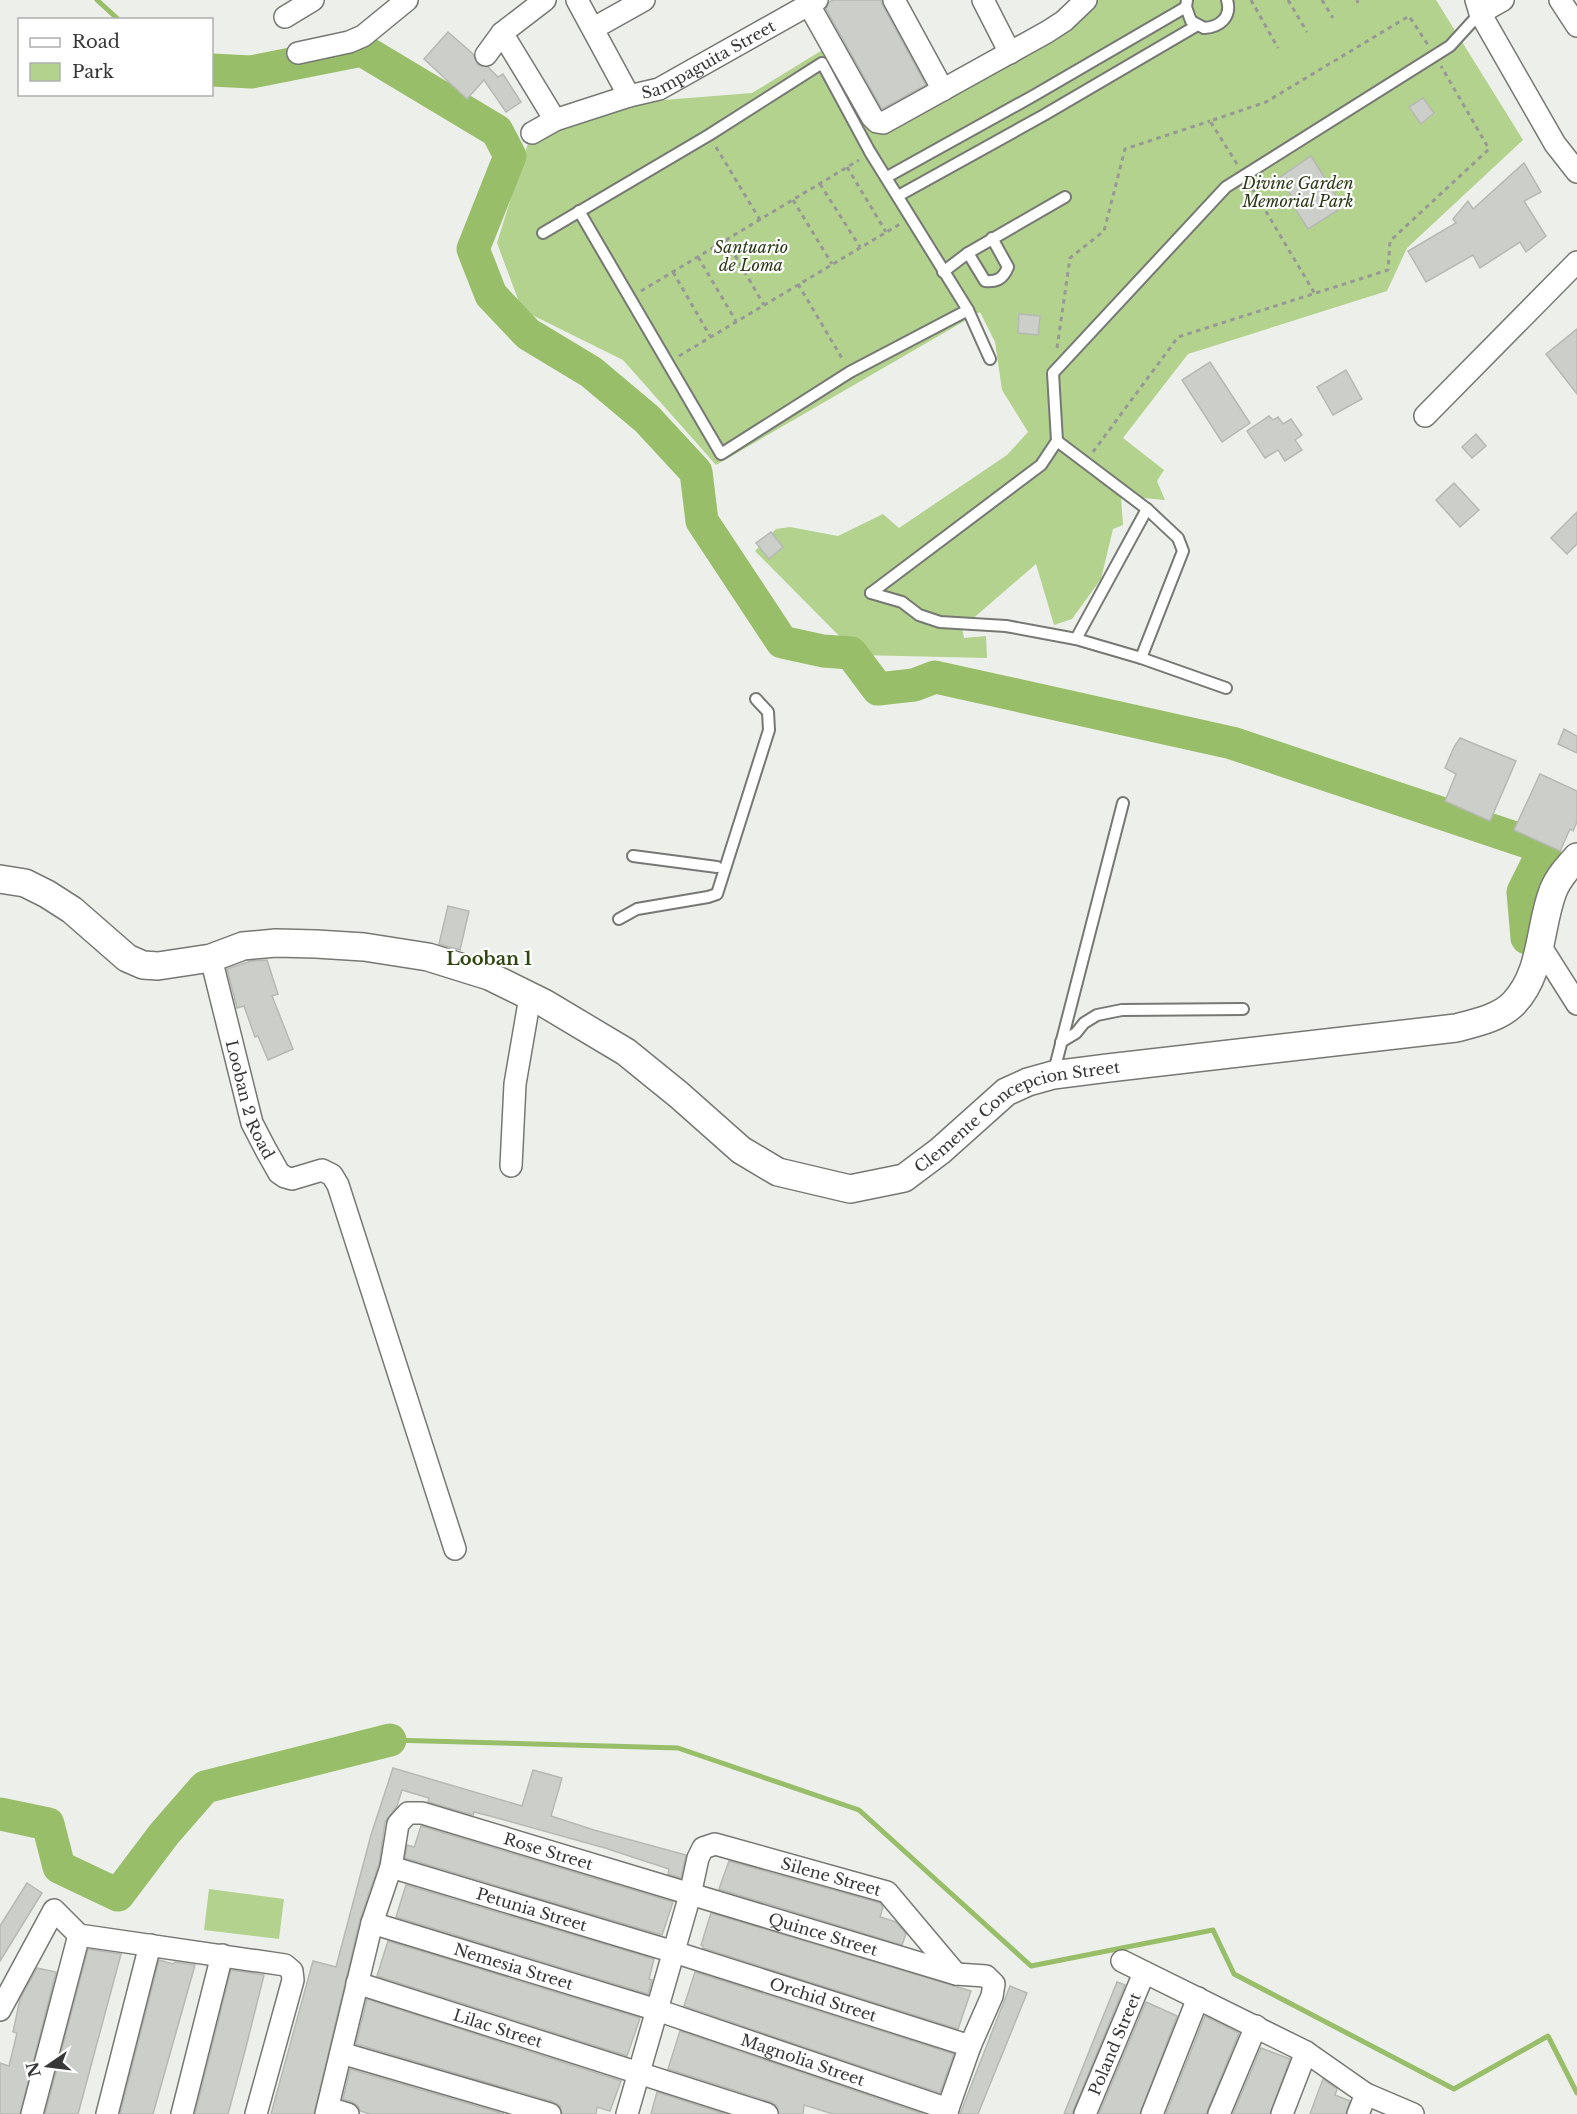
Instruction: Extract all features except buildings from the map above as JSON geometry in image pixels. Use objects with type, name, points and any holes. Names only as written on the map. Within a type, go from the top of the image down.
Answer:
[{"type":"street","points":[[285,16],[313,0]]},
{"type":"street","points":[[486,55],[502,33],[545,0]]},
{"type":"street","points":[[577,0],[629,96]]},
{"type":"street","points":[[594,28],[644,0]]},
{"type":"street","points":[[894,0],[942,90]]},
{"type":"street","points":[[983,0],[1010,53]]},
{"type":"street","points":[[1503,0],[1478,6],[1555,144],[1577,172]]},
{"type":"street","points":[[1560,0],[1577,26]]},
{"type":"street","points":[[298,53],[349,42],[363,36],[400,2]]},
{"type":"street","points":[[813,2],[872,117],[877,122],[883,123],[1047,32],[1064,21],[1080,2]]},
{"type":"street","name":"Sampaguita Street","points":[[532,133],[555,120],[629,96],[659,89],[813,2]]},
{"type":"street","points":[[502,33],[555,120]]},
{"type":"street","points":[[1425,416],[1577,262]]},
{"type":"street","name":"Clemente Concepcion Street","points":[[210,958],[243,946],[276,943],[364,947],[428,957],[489,976],[626,1052],[741,1150],[777,1172],[850,1189],[904,1178],[940,1151],[1006,1092],[1028,1082],[1053,1076],[1456,1028],[1497,1015],[1513,1004],[1527,985],[1541,947],[1547,911],[1554,888],[1566,868],[1577,857]]},
{"type":"street","points":[[0,879],[25,883],[47,894],[72,910],[127,958],[143,965],[158,966],[210,958]]},
{"type":"street","points":[[1541,947],[1577,1004]]},
{"type":"street","name":"Looban 2 Road","points":[[210,958],[252,1123],[266,1150],[279,1173],[285,1177],[292,1179],[322,1170],[332,1175],[338,1185],[455,1550]]},
{"type":"street","points":[[511,1166],[515,1084],[530,997]]},
{"type":"street","name":"Rose Street","points":[[391,1867],[398,1824],[408,1813],[422,1813],[690,1894]]},
{"type":"street","name":"Silene Street","points":[[690,1894],[698,1858],[704,1848],[715,1844],[887,1892],[956,1974]]},
{"type":"street","points":[[334,2112],[341,2053],[357,1983],[372,1923],[391,1867]]},
{"type":"street","name":"Petunia Street","points":[[391,1867],[674,1952]]},
{"type":"street","points":[[627,2114],[690,1894]]},
{"type":"street","name":"Quince Street","points":[[690,1894],[956,1974],[986,1976],[994,1984],[992,1996],[970,2046]]},
{"type":"street","points":[[0,2010],[54,1910],[79,1935],[285,1965],[292,1971],[293,1980],[256,2114]]},
{"type":"street","name":"Nemesia Street","points":[[372,1923],[657,2010]]},
{"type":"street","points":[[32,2114],[79,1935]]},
{"type":"street","points":[[107,2114],[150,1945]]},
{"type":"street","name":"Orchid Street","points":[[674,1952],[970,2046]]},
{"type":"street","points":[[182,2114],[222,1955]]},
{"type":"street","points":[[1122,1961],[1306,2052],[1366,2094],[1413,2114]]},
{"type":"street","name":"Poland Street","points":[[1085,2114],[1144,1973]]},
{"type":"street","name":"Lilac Street","points":[[357,1983],[767,2114]]},
{"type":"street","points":[[1152,2114],[1198,1998]]},
{"type":"street","name":"Magnolia Street","points":[[657,2010],[947,2111]]},
{"type":"street","points":[[1219,2114],[1256,2026]]},
{"type":"street","points":[[947,2111],[970,2046]]},
{"type":"street","points":[[1282,2114],[1306,2052]]},
{"type":"street","points":[[341,2053],[550,2114]]},
{"type":"street","points":[[1358,2114],[1366,2094]]},
{"type":"lane","points":[[887,177],[1033,96],[1186,4],[1191,21],[1196,26],[1204,28],[1219,25],[1228,12],[1228,0]]},
{"type":"lane","points":[[1226,688],[1141,658],[1077,639],[1006,626],[940,622],[920,615],[902,602],[871,594],[1041,465],[1057,441],[1053,373],[1226,187],[1450,46],[1478,6]]},
{"type":"lane","points":[[898,196],[1044,115],[1196,26]]},
{"type":"lane","points":[[543,233],[709,135],[822,63],[870,152],[968,310],[990,359]]},
{"type":"lane","points":[[1033,96],[1044,115]]},
{"type":"lane","points":[[943,272],[992,238],[1065,197]]},
{"type":"lane","points":[[579,211],[721,454],[850,372],[968,310]]},
{"type":"lane","points":[[968,253],[985,281],[995,282],[1004,276],[1008,267],[992,238]]},
{"type":"lane","points":[[1057,441],[1147,509],[1178,538],[1183,551],[1141,658]]},
{"type":"lane","points":[[1077,639],[1147,509]]},
{"type":"lane","points":[[619,919],[637,909],[717,894],[769,730],[768,712],[756,699]]},
{"type":"lane","points":[[1053,1076],[1123,803]]},
{"type":"lane","points":[[633,856],[717,867]]},
{"type":"lane","points":[[1061,1042],[1076,1033],[1084,1023],[1097,1015],[1122,1011],[1243,1009]]},
{"type":"path","points":[[1251,0],[1278,48]]},
{"type":"path","points":[[1288,0],[1307,32]]},
{"type":"path","points":[[1322,0],[1333,18]]},
{"type":"path","points":[[1086,462],[1178,337],[1388,270],[1390,241],[1489,149],[1435,56]]},
{"type":"path","points":[[1053,373],[1070,258],[1104,231],[1125,149],[1210,121]]},
{"type":"path","points":[[709,135],[760,220]]},
{"type":"path","points":[[630,299],[870,152]]},
{"type":"path","points":[[847,167],[886,232]]},
{"type":"path","points":[[820,184],[860,247]]},
{"type":"path","points":[[793,200],[832,264]]},
{"type":"path","points":[[668,363],[911,218]]},
{"type":"path","points":[[726,240],[764,304]]},
{"type":"path","points":[[698,257],[736,321]]},
{"type":"path","points":[[673,272],[710,336]]},
{"type":"path","points":[[798,284],[850,372]]},
{"type":"green space","points":[[1093,0],[1436,0],[1523,140],[1407,248],[1387,291],[1188,354],[1123,438],[1164,470],[1157,481],[1165,500],[1121,496],[1123,525],[1113,529],[1101,579],[1072,619],[1054,625],[1036,564],[962,628],[964,638],[986,636],[987,658],[858,655],[755,551],[776,529],[790,527],[838,536],[883,514],[899,528],[1007,455],[1028,432],[1002,390],[995,342],[980,312],[716,465],[623,360],[522,310],[497,243],[529,140],[625,103],[752,93],[824,49],[873,133],[1058,29]]},
{"type":"green space","points":[[209,1889],[284,1899],[279,1939],[204,1930]]},
{"type":"waterway","points":[[97,0],[117,18]]},
{"type":"waterway","points":[[213,70],[251,72],[362,50],[497,131],[510,156],[473,249],[491,295],[528,334],[591,372],[647,419],[696,472],[702,521],[782,642],[823,651],[851,653],[878,689],[914,685],[935,677],[1232,743],[1545,848],[1523,892],[1527,938]]},
{"type":"waterway","points":[[390,1740],[678,1748],[859,1810],[1031,1966],[1213,1930],[1234,1974],[1454,2089],[1548,2036],[1577,2093]]},
{"type":"waterway","points":[[0,1814],[48,1824],[59,1867],[118,1895],[164,1834],[205,1787],[390,1740]]},
{"type":"district","name":"Looban 1","points":[[489,959]]},
{"type":"park label","name":"Divine Garden Memorial Park","points":[[1298,192]]},
{"type":"park label","name":"Santuario de Loma","points":[[751,256]]}]
